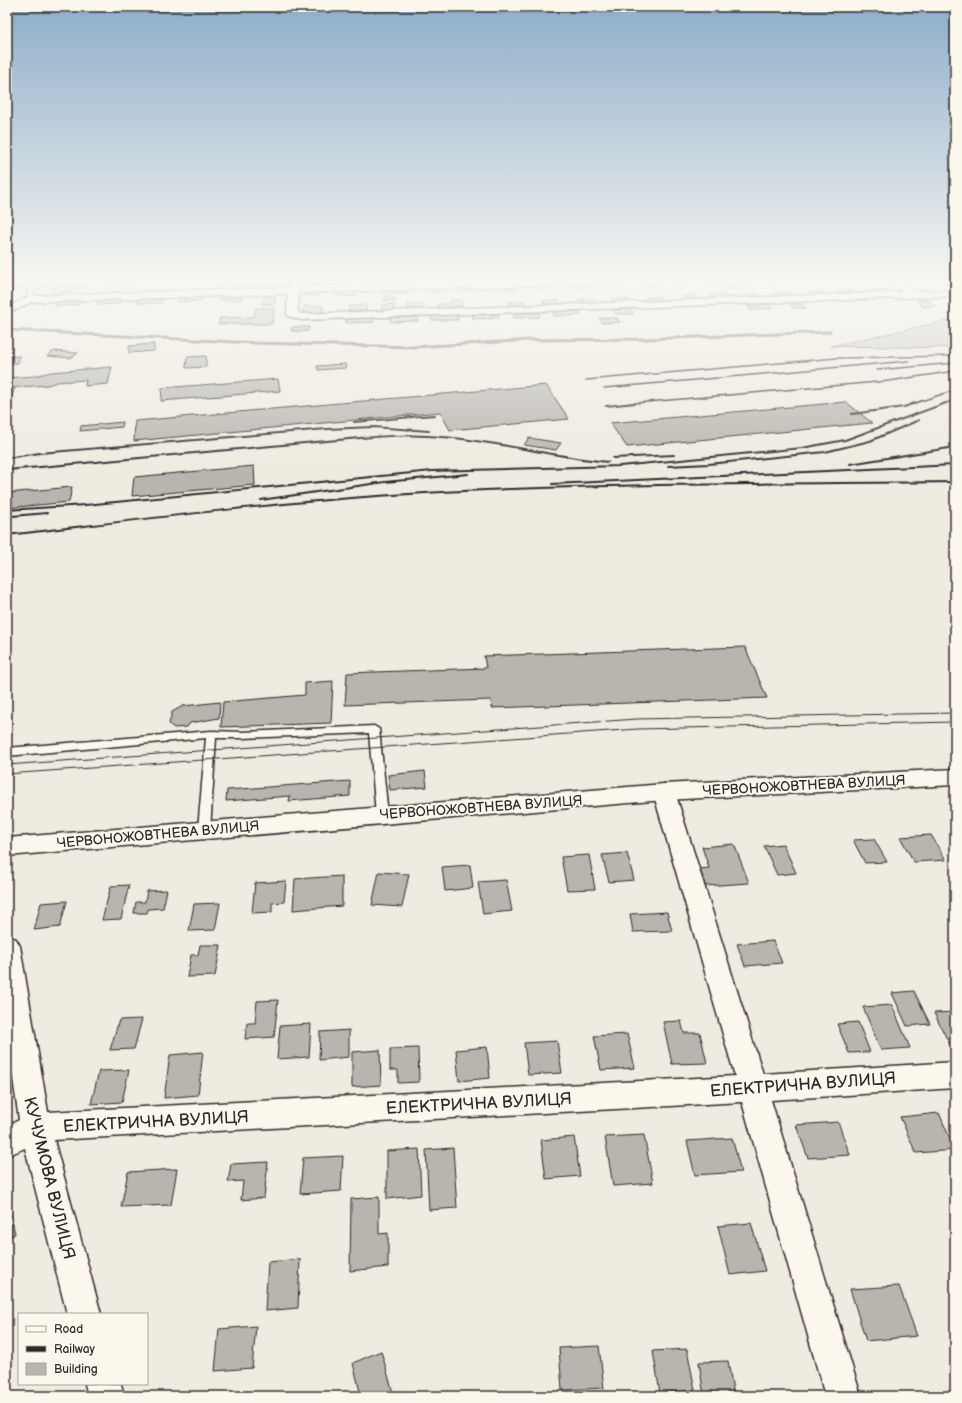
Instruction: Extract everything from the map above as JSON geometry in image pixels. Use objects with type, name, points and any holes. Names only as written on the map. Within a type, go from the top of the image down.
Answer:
[{"type":"main road","name":"ЧЕРВОНОЖОВТНЕВА ВУЛИЦЯ","points":[[7,847],[382,814],[664,792],[955,777]]},
{"type":"street","points":[[664,792],[753,1088],[843,1396]]},
{"type":"street","name":"КУЧУМОВА ВУЛИЦЯ","points":[[7,946],[35,1127],[84,1313]]},
{"type":"street","name":"ЕЛЕКТРИЧНА ВУЛИЦЯ","points":[[7,1142],[35,1127],[753,1088],[955,1075]]},
{"type":"street","points":[[103,1385],[106,1396]]},
{"type":"lane","points":[[7,752],[211,734],[374,729],[382,814]]},
{"type":"lane","points":[[204,830],[211,734]]},
{"type":"shaded area","points":[[843,343],[955,343],[955,348],[831,346]]},
{"type":"building","points":[[154,344],[154,351],[129,353],[129,346]]},
{"type":"building","points":[[54,351],[78,353],[71,358],[47,356]]},
{"type":"building","points":[[20,356],[18,363],[7,364],[7,357]]},
{"type":"building","points":[[206,356],[206,367],[186,368],[187,357]]},
{"type":"building","points":[[345,364],[346,368],[318,370],[317,366]]},
{"type":"building","points":[[112,367],[108,384],[85,386],[86,380],[7,388],[7,378],[34,376],[51,372]]},
{"type":"building","points":[[278,379],[280,391],[161,401],[162,388]]},
{"type":"building","points":[[546,385],[569,419],[450,430],[440,412],[134,441],[135,421]]},
{"type":"building","points":[[15,388],[9,403],[7,403],[7,389]]},
{"type":"building","points":[[846,402],[872,423],[627,447],[610,423]]},
{"type":"building","points":[[123,422],[122,427],[80,431],[81,426]]},
{"type":"building","points":[[529,438],[561,443],[556,450],[524,445]]},
{"type":"building","points":[[254,466],[255,485],[132,496],[134,477]]},
{"type":"building","points":[[72,487],[69,502],[7,508],[7,493]]},
{"type":"building","points":[[745,647],[767,698],[492,708],[491,700],[345,705],[347,673],[486,668],[484,656]]},
{"type":"building","points":[[333,681],[331,723],[221,727],[223,702],[305,695],[305,683]]},
{"type":"building","points":[[220,702],[219,718],[190,723],[187,727],[174,728],[169,724],[172,712],[183,706]]},
{"type":"building","points":[[425,771],[427,787],[390,790],[388,775]]},
{"type":"building","points":[[350,781],[350,796],[289,801],[290,796],[226,801],[227,790]]},
{"type":"building","points":[[931,835],[946,860],[914,862],[900,837]]},
{"type":"building","points":[[874,839],[887,862],[865,863],[853,840]]},
{"type":"building","points":[[734,844],[749,883],[705,886],[700,869],[709,868],[702,847]]},
{"type":"building","points":[[783,844],[796,873],[777,875],[764,846]]},
{"type":"building","points":[[627,853],[634,880],[609,882],[602,855]]},
{"type":"building","points":[[589,855],[595,889],[567,890],[561,857]]},
{"type":"building","points":[[470,865],[473,888],[445,891],[442,867]]},
{"type":"building","points":[[379,872],[409,874],[402,907],[372,905]]},
{"type":"building","points":[[342,876],[342,906],[293,910],[295,879]]},
{"type":"building","points":[[506,880],[512,911],[483,914],[478,882]]},
{"type":"building","points":[[286,881],[284,902],[272,903],[272,912],[252,913],[255,883]]},
{"type":"building","points":[[129,885],[121,919],[102,920],[111,886]]},
{"type":"building","points":[[167,890],[163,908],[148,909],[147,913],[134,913],[136,902],[145,902],[147,891]]},
{"type":"building","points":[[67,901],[60,927],[34,930],[41,903]]},
{"type":"building","points":[[220,903],[215,930],[189,931],[194,904]]},
{"type":"building","points":[[667,912],[672,931],[633,932],[630,914]]},
{"type":"building","points":[[773,941],[782,963],[745,966],[737,944]]},
{"type":"building","points":[[200,945],[221,945],[215,976],[187,977],[191,955],[198,955]]},
{"type":"building","points":[[914,991],[930,1024],[907,1026],[892,993]]},
{"type":"building","points":[[278,1000],[274,1037],[245,1039],[247,1023],[255,1023],[257,1001]]},
{"type":"building","points":[[892,1005],[910,1048],[881,1050],[863,1007]]},
{"type":"building","points":[[955,1012],[955,1047],[951,1047],[934,1013]]},
{"type":"building","points":[[142,1019],[134,1049],[110,1050],[119,1020]]},
{"type":"building","points":[[681,1021],[684,1033],[700,1033],[707,1063],[672,1064],[663,1022]]},
{"type":"building","points":[[858,1022],[870,1052],[849,1053],[837,1024]]},
{"type":"building","points":[[311,1024],[309,1057],[277,1059],[280,1026]]},
{"type":"building","points":[[349,1030],[349,1057],[319,1060],[320,1032]]},
{"type":"building","points":[[627,1034],[635,1068],[601,1070],[594,1036]]},
{"type":"building","points":[[557,1041],[562,1073],[528,1075],[524,1043]]},
{"type":"building","points":[[487,1047],[490,1078],[459,1081],[456,1050]]},
{"type":"building","points":[[418,1048],[419,1082],[398,1083],[398,1070],[390,1070],[390,1049]]},
{"type":"building","points":[[380,1050],[381,1085],[352,1087],[352,1052]]},
{"type":"building","points":[[203,1052],[198,1095],[164,1098],[170,1055]]},
{"type":"building","points":[[129,1070],[122,1102],[91,1104],[99,1071]]},
{"type":"building","points":[[939,1113],[955,1150],[916,1153],[900,1117]]},
{"type":"building","points":[[838,1122],[850,1155],[808,1158],[796,1125]]},
{"type":"building","points":[[644,1135],[653,1183],[613,1186],[605,1137]]},
{"type":"building","points":[[574,1137],[580,1176],[546,1179],[541,1140]]},
{"type":"building","points":[[732,1138],[741,1172],[695,1175],[687,1141]]},
{"type":"building","points":[[453,1148],[457,1208],[429,1210],[426,1150]]},
{"type":"building","points":[[419,1149],[421,1195],[387,1199],[387,1151]]},
{"type":"building","points":[[343,1156],[341,1191],[300,1194],[303,1158]]},
{"type":"building","points":[[268,1162],[264,1198],[241,1200],[243,1181],[228,1182],[231,1164]]},
{"type":"building","points":[[177,1169],[171,1205],[121,1207],[128,1172]]},
{"type":"building","points":[[7,1197],[15,1234],[7,1238]]},
{"type":"building","points":[[379,1197],[379,1234],[388,1233],[388,1267],[350,1271],[351,1199]]},
{"type":"building","points":[[751,1223],[765,1271],[730,1275],[718,1226]]},
{"type":"building","points":[[300,1259],[298,1308],[265,1311],[268,1262]]},
{"type":"building","points":[[899,1286],[917,1336],[866,1341],[850,1289]]},
{"type":"building","points":[[256,1326],[252,1368],[215,1371],[219,1329]]},
{"type":"building","points":[[599,1346],[604,1388],[562,1390],[559,1348]]},
{"type":"building","points":[[687,1349],[695,1390],[660,1393],[653,1351]]},
{"type":"building","points":[[381,1351],[394,1396],[361,1396],[353,1363]]},
{"type":"building","points":[[728,1361],[734,1396],[704,1396],[699,1362]]},
{"type":"waterway","points":[[275,343],[414,347],[472,343]]},
{"type":"tram line","points":[[7,765],[636,719],[955,713]]},
{"type":"tram line","points":[[7,774],[638,729],[955,722]]},
{"type":"railway","points":[[586,380],[837,358],[955,356]]},
{"type":"railway","points":[[604,388],[909,361]]},
{"type":"railway","points":[[877,370],[955,363]]},
{"type":"railway","points":[[632,403],[889,381],[955,371]]},
{"type":"railway","points":[[914,403],[955,390]]},
{"type":"railway","points":[[946,403],[955,400]]},
{"type":"railway","points":[[606,406],[632,403]]},
{"type":"railway","points":[[624,404],[632,403]]},
{"type":"railway","points":[[852,414],[904,407],[914,403]]},
{"type":"railway","points":[[7,510],[85,505],[432,471],[620,466],[802,448],[845,440],[946,403]]},
{"type":"railway","points":[[408,417],[435,415]]},
{"type":"railway","points":[[354,422],[413,417]]},
{"type":"railway","points":[[668,466],[709,464],[825,452],[870,441],[919,420]]},
{"type":"railway","points":[[7,458],[40,453],[327,429],[373,427],[429,431]]},
{"type":"railway","points":[[7,470],[360,438],[411,435],[463,439],[566,457],[608,462]]},
{"type":"railway","points":[[850,464],[955,447]]},
{"type":"railway","points":[[613,458],[674,455]]},
{"type":"railway","points":[[552,484],[955,465]]},
{"type":"railway","points":[[261,500],[385,482],[468,474]]},
{"type":"railway","points":[[7,535],[268,506],[373,496],[425,493],[557,487],[955,482]]},
{"type":"railway","points":[[12,516],[47,513]]}]
